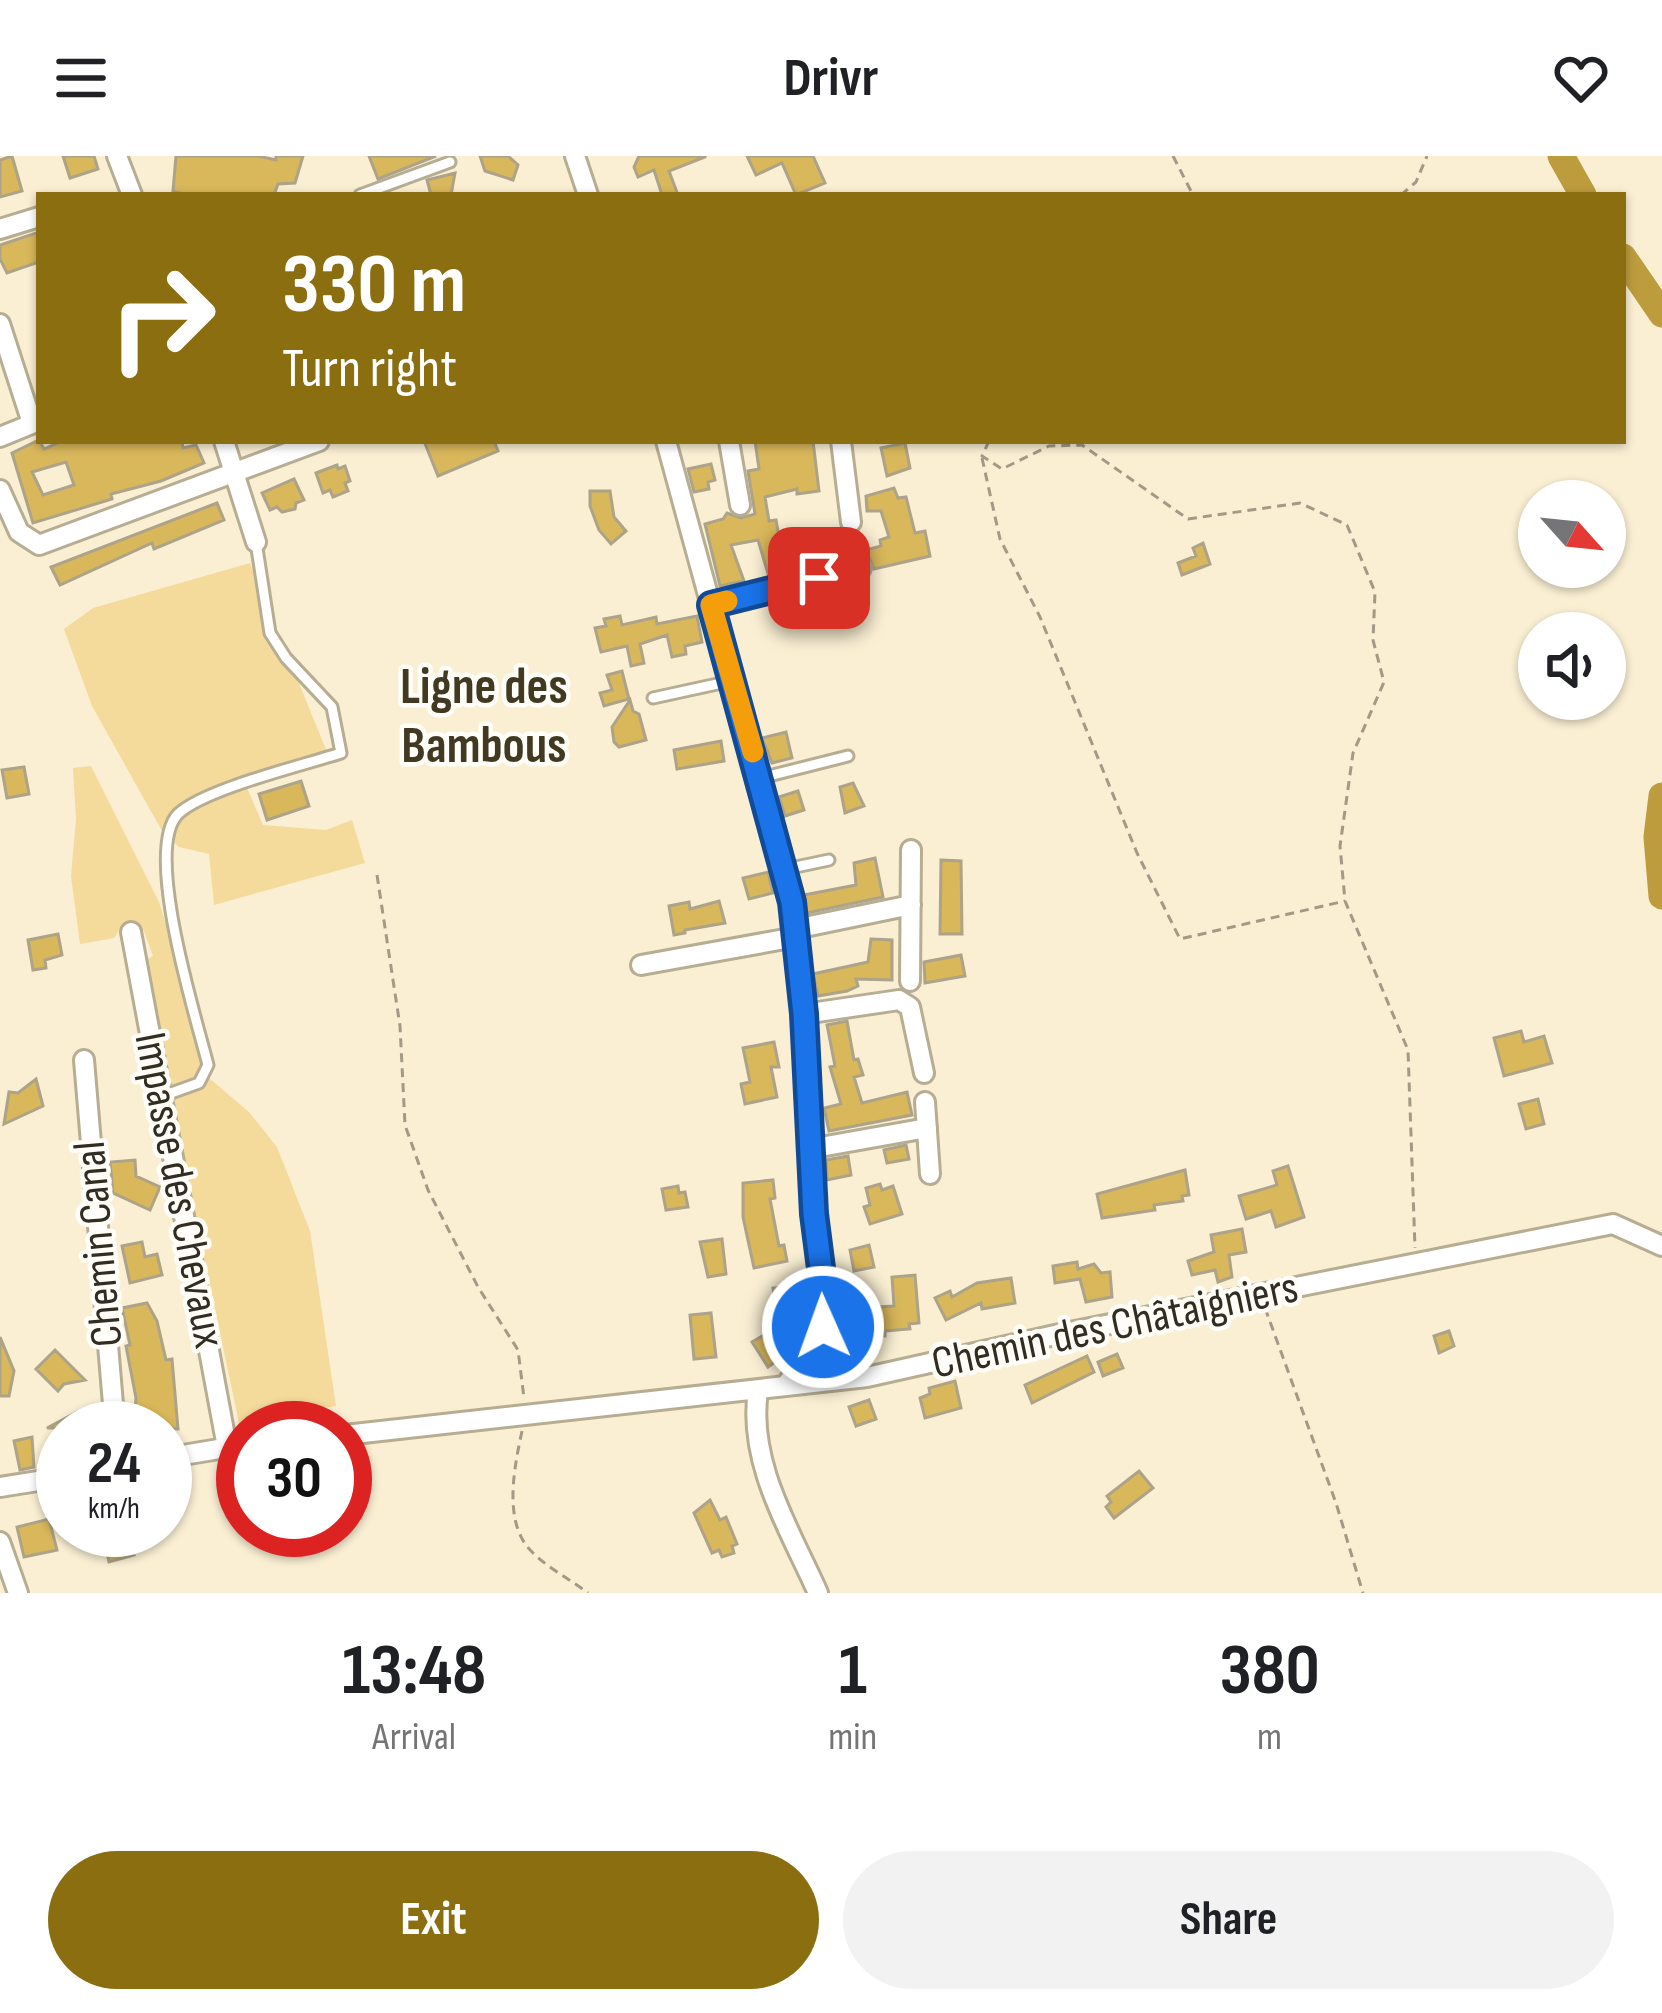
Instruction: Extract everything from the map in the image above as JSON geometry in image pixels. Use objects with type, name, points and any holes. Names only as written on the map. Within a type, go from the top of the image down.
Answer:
[{"type":"street","points":[[117,156],[131,192]]},
{"type":"street","points":[[575,156],[587,192]]},
{"type":"street","points":[[0,229],[36,218]]},
{"type":"street","points":[[0,324],[36,422],[0,437]]},
{"type":"street","points":[[225,444],[256,542]]},
{"type":"street","points":[[0,490],[19,532],[39,545],[311,444]]},
{"type":"street","points":[[667,444],[786,869],[796,933],[809,1149],[826,1317],[812,1348],[786,1385]]},
{"type":"street","points":[[730,444],[740,505]]},
{"type":"street","points":[[841,444],[851,522]]},
{"type":"street","points":[[711,605],[861,568]]},
{"type":"street","points":[[910,981],[911,850]]},
{"type":"street","points":[[641,965],[911,905]]},
{"type":"street","name":"Impasse des Chevaux","points":[[131,932],[160,1097],[225,1401]]},
{"type":"street","points":[[804,1014],[906,1002],[924,1073]]},
{"type":"street","name":"Chemin Canal","points":[[84,1060],[113,1401]]},
{"type":"street","points":[[925,1102],[930,1174]]},
{"type":"street","points":[[809,1149],[927,1128]]},
{"type":"street","name":"Chemin des Châtaigniers","points":[[372,1432],[904,1370],[1055,1334],[1613,1224],[1662,1246]]},
{"type":"street","points":[[758,1390],[757,1436],[763,1467],[818,1593]]},
{"type":"street","points":[[2,1482],[36,1479]]},
{"type":"street","points":[[0,1542],[18,1593]]},
{"type":"lane","points":[[368,192],[450,162]]},
{"type":"lane","points":[[160,1097],[199,1083],[208,1065],[167,891],[170,826],[179,813],[203,799],[341,753],[332,707],[286,658],[270,633],[256,542]]},
{"type":"lane","points":[[653,698],[731,681]]},
{"type":"lane","points":[[761,778],[848,756]]},
{"type":"lane","points":[[786,869],[829,860]]},
{"type":"path","points":[[1173,156],[1191,192]]},
{"type":"path","points":[[1405,192],[1416,182],[1427,156]]},
{"type":"path","points":[[987,444],[982,456],[987,496],[1000,539],[1040,617],[1137,853],[1180,938],[1345,901]]},
{"type":"path","points":[[982,456],[1002,470],[1048,446],[1082,445],[1188,519],[1300,503],[1347,525],[1375,592],[1373,640],[1384,682],[1353,753],[1340,846],[1345,901],[1408,1050],[1416,1262]]},
{"type":"path","points":[[377,874],[400,1026],[405,1125],[428,1190],[478,1287],[518,1350],[526,1412],[515,1463],[515,1518],[527,1546],[589,1593]]},
{"type":"path","points":[[1260,1295],[1336,1503],[1363,1593]]},
{"type":"shaded area","points":[[250,563],[327,752],[244,781],[263,825],[326,830],[352,820],[365,863],[214,905],[209,854],[179,847],[162,831],[92,706],[64,629],[93,608]]},
{"type":"shaded area","points":[[91,766],[159,902],[209,1078],[249,1112],[277,1147],[310,1231],[335,1401],[234,1401],[142,962],[153,956],[144,931],[124,923],[114,938],[80,944],[71,876],[76,819],[73,768]]},
{"type":"building","points":[[12,156],[22,191],[0,197],[0,160]]},
{"type":"building","points":[[63,156],[94,156],[98,169],[70,178]]},
{"type":"building","points":[[176,156],[276,160],[276,156],[303,156],[295,183],[278,184],[275,192],[173,191]]},
{"type":"building","points":[[369,156],[436,156],[378,179]]},
{"type":"building","points":[[480,156],[508,156],[518,165],[513,180],[485,171]]},
{"type":"building","points":[[639,156],[705,156],[669,171],[677,192],[661,192],[654,170],[638,177],[634,167]]},
{"type":"building","points":[[747,156],[813,156],[825,183],[795,192],[782,163],[756,175]]},
{"type":"building","points":[[455,173],[452,192],[430,192],[427,180]]},
{"type":"building","points":[[36,233],[36,263],[7,273],[0,245]]},
{"type":"building","points":[[36,441],[44,449],[55,444],[196,445],[204,463],[111,494],[112,499],[33,523],[12,453]],"holes":[[[66,462],[74,485],[43,495],[32,472]]]},
{"type":"building","points":[[425,444],[495,444],[498,451],[438,476]]},
{"type":"building","points":[[755,444],[813,444],[819,491],[797,494],[797,489],[765,497],[781,547],[795,544],[797,557],[778,561],[781,574],[769,577],[758,540],[731,545],[744,581],[720,586],[705,524],[727,513],[741,518],[755,514],[748,471],[759,469]]},
{"type":"building","points":[[905,444],[910,468],[887,476],[881,448]]},
{"type":"building","points":[[711,464],[715,480],[708,482],[709,489],[694,492],[688,469]]},
{"type":"building","points":[[337,465],[338,469],[345,466],[350,481],[345,483],[348,491],[333,497],[330,490],[323,493],[316,473]]},
{"type":"building","points":[[294,479],[304,500],[295,509],[270,510],[262,493]]},
{"type":"building","points":[[894,488],[898,498],[906,497],[915,533],[925,531],[930,556],[874,569],[866,550],[881,546],[880,540],[889,537],[881,511],[867,511],[866,496]]},
{"type":"building","points":[[590,491],[610,491],[614,517],[626,531],[611,544],[599,530]]},
{"type":"building","points":[[217,503],[224,520],[154,549],[152,543],[60,585],[51,567]]},
{"type":"building","points":[[1203,543],[1210,564],[1182,575],[1178,563],[1196,556],[1193,548]]},
{"type":"building","points":[[620,616],[622,625],[656,617],[657,624],[697,616],[702,642],[685,646],[686,654],[672,657],[667,635],[640,644],[644,663],[631,666],[627,646],[601,652],[595,628],[606,626],[604,619]]},
{"type":"building","points":[[622,671],[629,699],[604,706],[600,693],[612,690],[607,675]]},
{"type":"building","points":[[630,700],[646,740],[619,747],[612,727]]},
{"type":"building","points":[[786,732],[792,758],[772,763],[762,738]]},
{"type":"building","points":[[721,741],[724,761],[677,769],[674,750]]},
{"type":"building","points":[[24,767],[29,794],[7,798],[2,770]]},
{"type":"building","points":[[301,781],[309,806],[267,820],[259,794]]},
{"type":"building","points":[[853,783],[864,806],[845,813],[840,787]]},
{"type":"building","points":[[798,791],[804,810],[785,816],[779,797]]},
{"type":"building","points":[[875,858],[883,897],[807,913],[804,895],[856,885],[854,863]]},
{"type":"building","points":[[941,860],[961,861],[962,934],[940,934]]},
{"type":"building","points":[[768,872],[773,893],[749,899],[743,878]]},
{"type":"building","points":[[719,901],[725,923],[674,935],[669,906],[689,902],[690,909]]},
{"type":"building","points":[[58,934],[62,955],[45,960],[46,968],[33,970],[28,940]]},
{"type":"building","points":[[871,939],[892,940],[892,980],[856,979],[858,986],[847,991],[818,996],[813,974],[868,962]]},
{"type":"building","points":[[961,955],[965,976],[925,983],[924,962]]},
{"type":"building","points":[[847,1021],[854,1060],[858,1059],[863,1075],[854,1077],[862,1103],[907,1092],[912,1115],[829,1131],[824,1108],[841,1104],[830,1067],[835,1066],[827,1025]]},
{"type":"building","points":[[1521,1031],[1524,1042],[1544,1036],[1552,1063],[1504,1076],[1494,1038]]},
{"type":"building","points":[[774,1042],[779,1067],[771,1067],[777,1097],[745,1104],[741,1084],[750,1082],[743,1048]]},
{"type":"building","points":[[36,1079],[43,1106],[4,1124],[9,1092],[18,1093]]},
{"type":"building","points":[[1538,1099],[1544,1124],[1526,1129],[1519,1104]]},
{"type":"building","points":[[906,1145],[909,1159],[887,1163],[884,1150]]},
{"type":"building","points":[[848,1156],[851,1175],[827,1180],[826,1160]]},
{"type":"building","points":[[135,1160],[136,1176],[160,1187],[150,1210],[113,1193],[110,1162]]},
{"type":"building","points":[[1288,1166],[1304,1217],[1276,1227],[1271,1211],[1246,1219],[1239,1196],[1277,1185],[1273,1171]]},
{"type":"building","points":[[1185,1170],[1189,1195],[1182,1196],[1183,1201],[1102,1218],[1097,1194]]},
{"type":"building","points":[[773,1180],[775,1198],[770,1199],[779,1246],[784,1245],[787,1261],[754,1268],[743,1217],[743,1183]]},
{"type":"building","points":[[880,1184],[882,1190],[893,1186],[902,1214],[870,1224],[864,1207],[870,1205],[866,1188]]},
{"type":"building","points":[[678,1186],[679,1193],[685,1192],[688,1207],[666,1210],[662,1189]]},
{"type":"building","points":[[1242,1229],[1246,1252],[1229,1255],[1232,1277],[1218,1282],[1215,1270],[1192,1275],[1188,1261],[1214,1252],[1211,1235]]},
{"type":"building","points":[[722,1239],[726,1274],[708,1277],[700,1242]]},
{"type":"building","points":[[142,1242],[145,1257],[157,1254],[162,1275],[130,1283],[122,1246]]},
{"type":"building","points":[[869,1245],[874,1267],[854,1271],[850,1250]]},
{"type":"building","points":[[1077,1262],[1078,1269],[1094,1264],[1101,1273],[1110,1272],[1112,1297],[1086,1302],[1080,1279],[1055,1283],[1053,1266]]},
{"type":"building","points":[[915,1275],[919,1323],[865,1338],[863,1308],[894,1306],[892,1277]]},
{"type":"building","points":[[1011,1278],[1015,1303],[982,1309],[981,1303],[946,1320],[935,1298],[950,1291],[952,1297],[977,1283]]},
{"type":"building","points":[[799,1286],[803,1318],[778,1322],[773,1288]]},
{"type":"building","points":[[147,1303],[157,1321],[166,1360],[172,1359],[176,1401],[136,1401],[122,1308]]},
{"type":"building","points":[[711,1313],[716,1357],[694,1359],[690,1315]]},
{"type":"building","points":[[1449,1331],[1454,1346],[1439,1353],[1434,1336]]},
{"type":"building","points":[[769,1332],[783,1356],[768,1367],[752,1342]]},
{"type":"building","points":[[0,1337],[14,1371],[9,1396],[0,1396]]},
{"type":"building","points":[[55,1350],[85,1380],[64,1384],[58,1391],[36,1369]]},
{"type":"building","points":[[1117,1354],[1123,1368],[1103,1376],[1098,1362]]},
{"type":"building","points":[[1087,1356],[1094,1372],[1032,1403],[1025,1385]]},
{"type":"building","points":[[955,1381],[961,1408],[925,1418],[920,1398],[930,1394],[929,1388]]},
{"type":"building","points":[[869,1400],[876,1419],[856,1426],[849,1407]]},
{"type":"building","points":[[32,1437],[34,1467],[20,1470],[14,1441]]},
{"type":"building","points":[[1139,1471],[1153,1488],[1114,1518],[1106,1507],[1111,1502],[1107,1496]]},
{"type":"building","points":[[710,1500],[720,1520],[726,1517],[737,1544],[732,1546],[734,1553],[722,1557],[719,1550],[712,1553],[694,1513]]},
{"type":"building","points":[[36,1522],[36,1554],[24,1557],[17,1527]]},
{"type":"waterway","points":[[1561,156],[1581,192]]},
{"type":"waterway","points":[[1626,261],[1662,314]]},
{"type":"waterway","points":[[1662,796],[1657,837],[1662,896]]},
{"type":"slow traffic","points":[[727,601],[711,605],[753,752]]},
{"type":"district","name":"Ligne des Bambous","points":[[484,716]]},
{"type":"route","points":[[819,578],[711,605],[792,902],[804,1014],[814,1214],[826,1307],[823,1327]]}]
